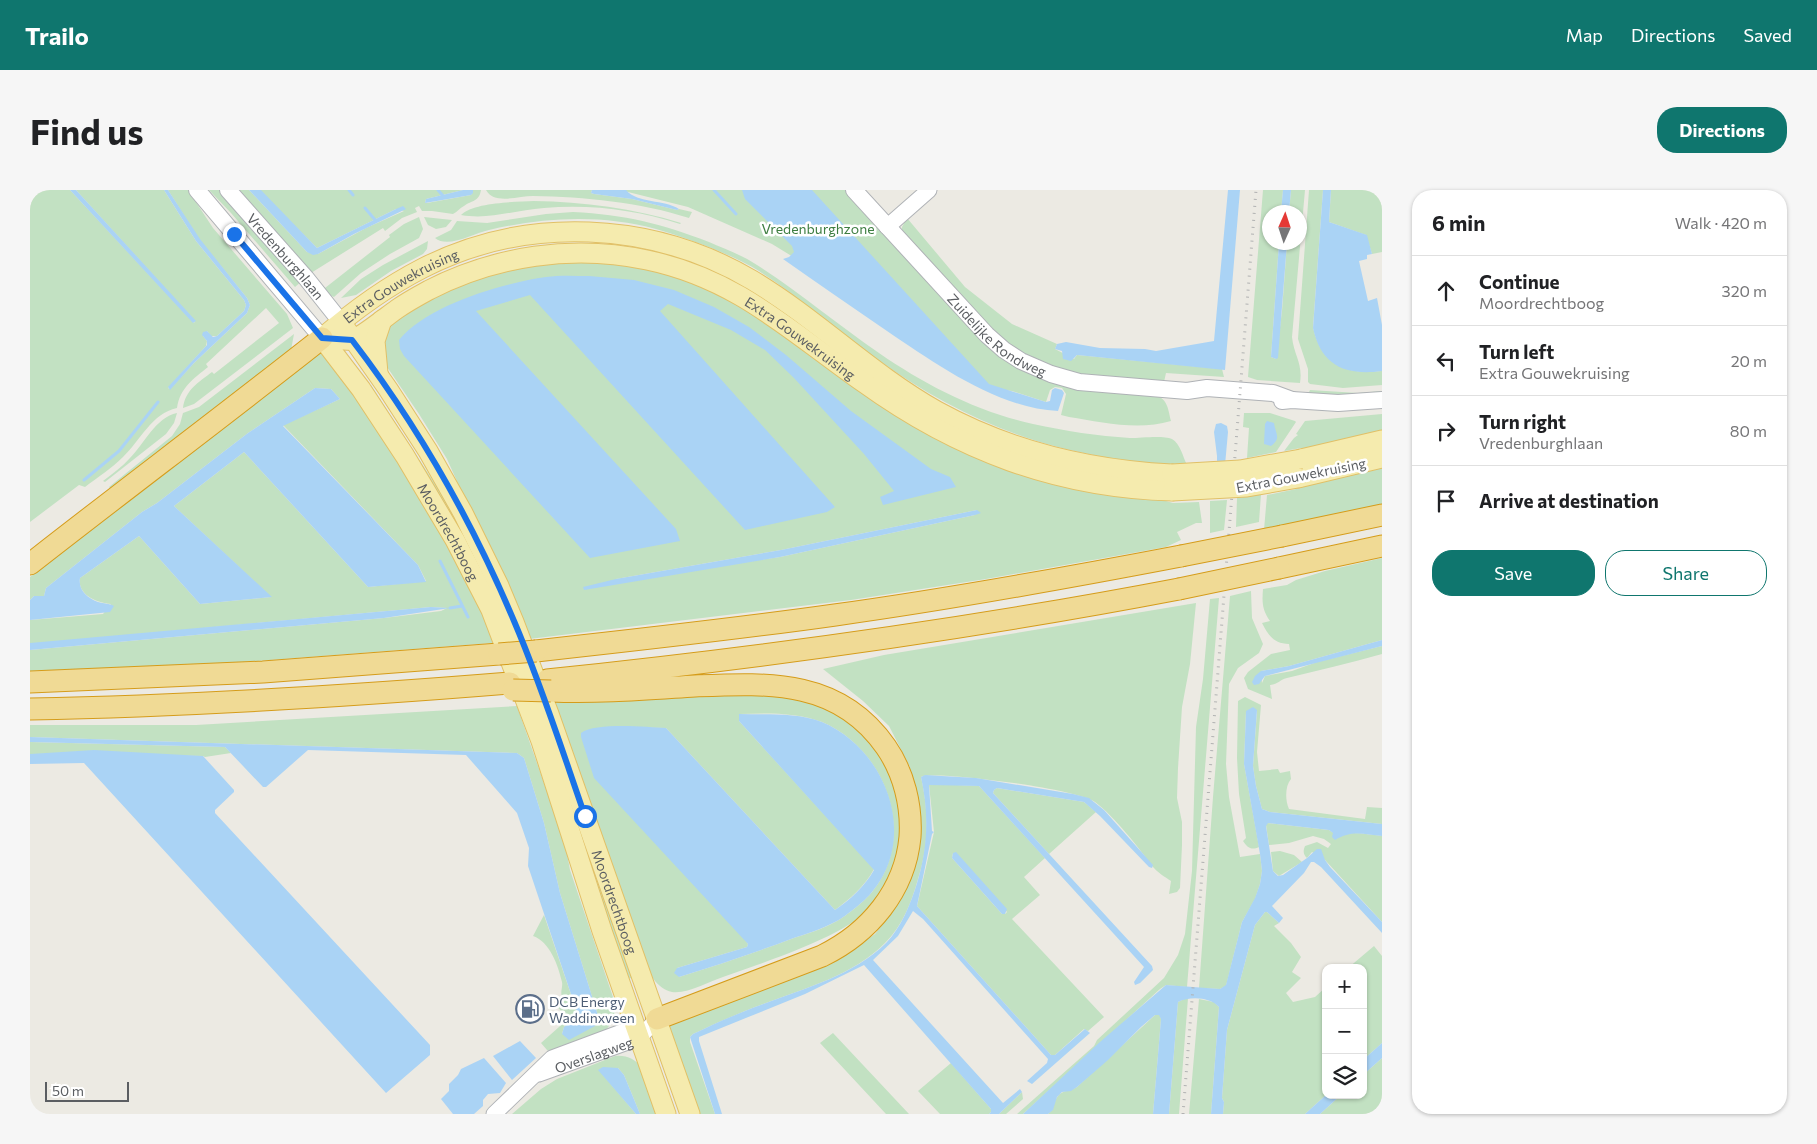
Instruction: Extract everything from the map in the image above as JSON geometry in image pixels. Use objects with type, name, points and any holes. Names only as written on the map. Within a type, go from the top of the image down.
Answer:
[{"type":"highway","points":[[30,564],[322,338]]},
{"type":"highway","points":[[30,682],[273,672],[536,651],[690,634],[996,590],[1181,556],[1382,515]]},
{"type":"highway","points":[[549,685],[656,668],[839,645],[990,622],[1179,589],[1382,546]]},
{"type":"highway","points":[[30,709],[181,704],[453,688],[549,685],[757,684],[806,690],[839,703],[856,714],[870,727],[892,756],[906,789],[910,817],[910,835],[902,871],[886,903],[874,919],[840,947],[812,960],[657,1018]]},
{"type":"main road","name":"Vredenburghlaan","points":[[197,190],[322,338]]},
{"type":"main road","name":"Vredenburghlaan","points":[[228,190],[306,278],[341,322]]},
{"type":"main road","name":"Zuidelijke Rondweg","points":[[854,190],[987,335],[1004,350],[1022,361],[1051,374],[1079,382],[1188,391],[1207,388],[1273,393],[1292,400],[1338,403],[1382,400]]},
{"type":"main road","name":"Extra Gouwekruising","points":[[322,338],[389,288],[424,267],[487,243],[526,235],[568,231],[603,232],[641,237],[699,254],[753,280],[787,303],[899,387],[935,410],[978,431],[1041,454],[1172,482]]},
{"type":"main road","name":"Extra Gouwekruising","points":[[322,338],[352,340],[412,300],[446,282],[502,262],[562,254],[603,254],[644,259],[684,270],[739,294],[779,319],[901,409],[936,430],[972,447],[1016,464],[1065,478],[1124,488],[1240,470],[1300,469],[1382,458]]},
{"type":"main road","points":[[378,374],[375,344],[376,334],[382,320]]},
{"type":"main road","name":"Moordrechtboog","points":[[341,322],[421,439],[452,491],[485,556],[514,622],[550,714],[690,1114]]},
{"type":"main road","name":"Moordrechtboog","points":[[322,338],[361,389],[400,448],[455,540],[491,610],[541,742],[593,905],[666,1114]]},
{"type":"main road","name":"Extra Gouwekruising","points":[[1300,469],[1382,440]]},
{"type":"main road","name":"Overslagweg","points":[[637,1032],[657,1018]]},
{"type":"street","points":[[888,227],[929,190]]},
{"type":"street","name":"Overslagweg","points":[[494,1114],[535,1076],[549,1060],[558,1055],[637,1032]]},
{"type":"green space","points":[[41,190],[70,190],[194,323],[195,321],[76,190],[164,190],[196,241],[244,300],[246,305],[244,311],[217,336],[211,336],[207,331],[203,336],[207,341],[206,346],[168,388],[170,389],[194,363],[247,313],[250,305],[247,298],[199,239],[168,190],[188,190],[213,228],[287,314],[293,328],[194,404],[183,408],[190,391],[198,383],[212,372],[214,374],[279,323],[266,308],[206,364],[208,367],[184,389],[177,408],[168,411],[153,421],[119,461],[85,487],[79,485],[30,522],[30,200]]},
{"type":"green space","points":[[209,190],[224,190],[303,280],[295,287]]},
{"type":"green space","points":[[233,190],[249,190],[307,252],[318,254],[366,228],[404,211],[396,209],[317,248],[259,190],[463,190],[426,199],[425,203],[427,203],[471,195],[473,190],[481,190],[477,199],[453,214],[422,211],[419,206],[415,208],[417,212],[402,218],[385,231],[383,228],[311,273],[325,288],[390,237],[389,235],[404,224],[419,217],[423,229],[419,238],[361,273],[334,297],[327,294]]},
{"type":"green space","points":[[486,190],[592,190],[591,193],[594,194],[632,199],[692,212],[689,218],[631,204],[592,199],[533,196],[507,199],[490,195]]},
{"type":"green space","name":"Vredenburghzone","points":[[620,190],[846,190],[998,352],[1156,395],[1165,402],[1171,421],[1158,424],[1133,425],[1069,417],[1061,415],[1066,394],[1062,388],[1055,387],[1050,390],[1046,402],[1012,391],[983,387],[847,290],[772,244],[688,207]]},
{"type":"green space","points":[[1263,190],[1283,190],[1282,205],[1262,205],[1262,250],[1279,250],[1271,357],[1276,359],[1286,250],[1300,250],[1292,337],[1300,370],[1300,383],[1257,380],[1248,377]]},
{"type":"green space","points":[[1291,190],[1305,190],[1304,205],[1290,205]]},
{"type":"green space","points":[[1309,190],[1323,190],[1313,327],[1317,340],[1329,359],[1337,365],[1357,371],[1382,371],[1382,385],[1343,388],[1310,384],[1308,382],[1308,369],[1298,339],[1305,250],[1307,250]]},
{"type":"green space","points":[[1331,190],[1382,190],[1382,252],[1372,254],[1366,235],[1329,222]]},
{"type":"green space","points":[[534,201],[608,207],[645,213],[681,223],[613,209],[579,207],[533,209],[492,216],[461,215],[475,207],[485,205]]},
{"type":"green space","points":[[573,212],[610,215],[658,225],[691,235],[739,255],[773,275],[897,365],[933,386],[972,405],[1012,419],[1069,431],[1130,438],[1158,437],[1172,439],[1181,450],[1187,465],[1143,462],[1061,448],[1022,436],[984,421],[947,403],[911,382],[874,357],[759,271],[709,247],[656,229],[614,221],[572,219],[531,222],[447,242],[435,238],[451,230],[457,221],[487,223]]},
{"type":"green space","points":[[424,217],[452,220],[446,227],[436,229],[428,225]]},
{"type":"green space","points":[[907,218],[965,287],[1012,324],[1057,344],[1055,349],[1074,359],[1077,355],[1222,369],[1224,377],[1166,373],[1164,382],[1068,373],[1028,357],[989,330],[902,235],[902,227]]},
{"type":"green space","points":[[428,241],[427,249],[423,254],[391,271],[356,295],[341,298],[361,279]]},
{"type":"green space","points":[[557,261],[643,266],[728,296],[858,386],[1166,499],[1166,501],[1173,503],[1199,502],[1202,523],[1196,523],[1177,532],[1181,540],[1166,547],[986,579],[851,600],[529,639],[530,636],[513,596],[478,528],[447,459],[383,361],[381,348],[386,328],[432,296],[484,275]],"holes":[[[977,510],[975,515],[780,557],[616,579],[781,550]]]},
{"type":"green space","points":[[294,334],[291,350],[258,380],[219,404],[111,490],[109,487],[172,436],[180,424],[183,413],[199,407]]},
{"type":"green space","points":[[326,352],[353,388],[449,542],[477,600],[493,638],[492,643],[231,663],[30,671],[30,650],[384,618],[441,611],[447,608],[431,607],[30,644],[30,620],[103,614],[111,604],[89,597],[82,589],[80,578],[139,536],[200,604],[271,597],[174,506],[244,452],[368,587],[426,581],[418,565],[283,425],[340,399],[331,389],[315,388],[248,433],[157,503],[142,512],[46,588],[44,596],[34,596],[30,600],[30,577],[311,356]]},
{"type":"green space","points":[[371,385],[468,535],[461,537],[367,388]]},
{"type":"green space","points":[[1310,390],[1358,393],[1382,391],[1382,395],[1308,394]]},
{"type":"green space","points":[[177,413],[174,423],[166,434],[105,482],[103,481],[127,461],[157,425]]},
{"type":"green space","points":[[1244,413],[1270,413],[1296,422],[1276,452],[1247,458],[1249,428],[1243,427]]},
{"type":"green space","points":[[1382,414],[1382,431],[1302,449],[1284,451],[1298,435],[1296,434],[1305,421]]},
{"type":"green space","points":[[1382,465],[1382,504],[1264,530],[1267,495],[1301,488],[1302,485]]},
{"type":"green space","points":[[1261,494],[1259,522],[1236,527],[1237,498]]},
{"type":"green space","points":[[1227,500],[1224,530],[1210,533],[1210,501]]},
{"type":"green space","points":[[1382,558],[1382,640],[1289,666],[1261,671],[1262,683],[1265,676],[1292,671],[1317,662],[1382,646],[1382,654],[1284,679],[1270,685],[1272,699],[1248,689],[1244,678],[1248,672],[1271,654],[1290,650],[1289,644],[1275,641],[1262,623],[1270,621],[1263,606],[1263,589],[1287,585],[1296,580],[1325,571]]},
{"type":"green space","points":[[1251,591],[1252,618],[1263,644],[1259,653],[1238,668],[1229,684],[1226,764],[1229,797],[1240,857],[1260,854],[1262,871],[1255,899],[1242,922],[1226,986],[1220,989],[1199,988],[1230,596]]},
{"type":"green space","points":[[1219,598],[1187,987],[1166,985],[1160,989],[1023,1114],[1017,1114],[1094,1046],[1097,1040],[1164,978],[1178,955],[1185,934],[1192,871],[1196,727],[1203,679],[1210,599]]},
{"type":"green space","points":[[1196,603],[1190,664],[1182,707],[1177,798],[1182,822],[1182,845],[1180,888],[1177,892],[1169,894],[1171,881],[1155,869],[1118,824],[1095,802],[1083,797],[1039,787],[983,779],[937,775],[923,776],[921,777],[927,828],[922,866],[906,913],[891,937],[871,955],[837,975],[745,1011],[693,1034],[690,1037],[690,1042],[715,1114],[697,1114],[665,1026],[824,967],[875,934],[900,895],[904,769],[910,767],[889,726],[863,701],[823,669],[884,655]]},
{"type":"green space","points":[[741,694],[802,699],[840,715],[859,730],[879,755],[889,775],[896,796],[900,818],[899,840],[895,862],[886,883],[874,903],[862,915],[824,938],[782,956],[685,991],[672,992],[662,988],[654,980],[643,960],[555,702]],"holes":[[[770,713],[802,716],[822,722],[844,735],[863,752],[878,773],[888,796],[893,821],[893,846],[886,870],[872,892],[841,919],[814,931],[679,977],[677,968],[747,947],[748,944],[601,727],[666,728],[835,910],[857,892],[874,869],[739,721],[739,714]]]},
{"type":"green space","points":[[1245,697],[1261,705],[1257,752],[1259,771],[1278,769],[1280,773],[1290,771],[1291,779],[1286,793],[1289,809],[1365,819],[1367,807],[1382,808],[1382,824],[1270,812],[1262,809],[1253,766],[1257,711],[1246,711],[1244,764],[1259,847],[1254,849],[1248,847],[1243,841],[1246,838],[1239,794],[1237,758],[1238,701]]},
{"type":"green space","points":[[517,706],[559,826],[562,827],[570,870],[615,1003],[614,1019],[606,1030],[553,1053],[547,1050],[541,1043],[568,1019],[555,1004],[562,997],[562,984],[556,962],[544,943],[533,936],[544,915],[577,1012],[576,1018],[564,1027],[562,1034],[599,1019],[560,893],[544,823],[524,758],[517,753],[30,737],[30,725],[196,725]]},
{"type":"green space","points":[[30,742],[225,747],[231,753],[205,757],[30,754]]},
{"type":"green space","points":[[929,785],[979,786],[1045,858],[1024,877],[1040,895],[1012,919],[1104,1017],[1088,1031],[1084,1029],[1055,1055],[1051,1055],[917,906],[934,832]],"holes":[[[953,853],[1007,912],[1002,914],[952,858]]]},
{"type":"green space","points":[[997,788],[1084,802],[1096,812],[1049,854],[993,793]]},
{"type":"green space","points":[[580,819],[636,976],[626,980],[574,821]]},
{"type":"green space","points":[[1267,823],[1329,830],[1337,834],[1356,833],[1382,836],[1382,922],[1325,860],[1312,852],[1307,858],[1304,854],[1305,846],[1317,842],[1328,848],[1331,844],[1324,839],[1313,836],[1289,843],[1269,845]]},
{"type":"green space","points":[[1280,851],[1294,855],[1302,862],[1279,876],[1273,871],[1271,852]]},
{"type":"green space","points":[[1267,912],[1279,923],[1274,926],[1291,943],[1301,957],[1292,972],[1301,978],[1286,993],[1293,1002],[1315,997],[1322,991],[1322,1099],[1305,1114],[1223,1114],[1224,1102],[1222,1098],[1227,1030],[1255,925]]},
{"type":"green space","points":[[1374,946],[1382,956],[1382,1043],[1367,1056],[1367,964],[1353,964]]},
{"type":"green space","points":[[1188,998],[1179,1114],[1169,1114],[1178,1002]]},
{"type":"green space","points":[[1199,999],[1214,1002],[1219,1007],[1211,1114],[1189,1114]]},
{"type":"green space","points":[[1155,1015],[1160,1015],[1161,1019],[1153,1114],[1048,1114],[1060,1094],[1077,1087]]},
{"type":"green space","points":[[833,1033],[909,1114],[886,1114],[820,1043]]},
{"type":"green space","points":[[615,1056],[630,1058],[642,1068],[659,1114],[640,1114],[624,1075],[618,1068],[599,1070],[636,1114],[512,1114],[541,1089],[557,1079]]},
{"type":"green space","points":[[1382,1058],[1382,1114],[1320,1114],[1337,1099],[1367,1099],[1367,1071]]},
{"type":"green space","points":[[951,1063],[991,1109],[989,1114],[940,1114],[918,1091]]},
{"type":"green space","points":[[1022,1092],[1023,1099],[1006,1114],[999,1114]]},
{"type":"water","points":[[70,190],[76,190],[196,321],[193,323]]},
{"type":"water","points":[[164,190],[168,190],[200,239],[247,298],[250,305],[247,313],[194,363],[170,390],[168,387],[207,345],[207,341],[202,335],[203,332],[207,331],[213,337],[217,336],[244,311],[246,305],[244,300],[196,241]]},
{"type":"water","points":[[249,190],[261,190],[317,248],[396,209],[403,206],[406,209],[313,255],[307,252]]},
{"type":"water","points":[[463,190],[473,190],[473,193],[471,195],[425,203],[426,199]]},
{"type":"water","points":[[592,190],[626,190],[644,200],[666,204],[679,209],[632,199],[594,194],[591,193]]},
{"type":"water","points":[[742,190],[812,190],[989,384],[1046,402],[1050,401],[1052,390],[1055,388],[1062,390],[1064,393],[1058,411],[1012,402],[968,382],[926,357],[783,259],[789,257],[794,252],[792,246],[745,199]]},
{"type":"water","points":[[1228,190],[1240,190],[1225,370],[1077,355],[1071,361],[1063,359],[1062,351],[1055,349],[1057,344],[1066,342],[1100,348],[1156,351],[1214,341]]},
{"type":"water","points":[[1283,190],[1291,190],[1290,205],[1282,205]]},
{"type":"water","points":[[1323,190],[1331,190],[1329,222],[1367,235],[1372,254],[1367,255],[1367,259],[1359,261],[1368,301],[1377,298],[1382,325],[1382,371],[1357,372],[1337,366],[1329,360],[1317,341],[1313,328]]},
{"type":"water","points":[[1279,250],[1286,250],[1278,358],[1271,357]]},
{"type":"water","points":[[589,276],[634,280],[674,290],[714,307],[749,327],[786,355],[851,411],[931,469],[950,477],[956,487],[883,505],[880,497],[894,491],[864,454],[794,378],[765,350],[731,330],[668,304],[660,311],[835,507],[827,512],[745,530],[530,295],[476,311],[676,529],[680,541],[590,558],[404,356],[400,349],[399,340],[412,327],[428,316],[446,306],[488,290],[546,277]]},
{"type":"water","points":[[315,388],[331,389],[340,399],[283,426],[418,565],[426,582],[368,587],[244,452],[174,506],[272,597],[200,604],[139,536],[80,578],[80,586],[87,596],[98,602],[114,606],[110,612],[30,620],[30,600],[34,596],[44,596],[46,588],[142,512],[157,503],[248,433]]},
{"type":"water","points":[[1267,421],[1274,423],[1277,435],[1276,440],[1271,446],[1264,444],[1265,424]]},
{"type":"water","points":[[1221,423],[1227,426],[1228,432],[1223,487],[1217,479],[1214,432],[1216,424]]},
{"type":"water","points":[[977,510],[981,513],[780,557],[584,590],[583,587],[616,579],[781,550]]},
{"type":"water","points":[[431,607],[450,608],[384,618],[30,650],[30,643]]},
{"type":"water","points":[[1382,640],[1382,646],[1265,676],[1259,684],[1254,685],[1252,682],[1261,671],[1289,666]]},
{"type":"water","points":[[1253,707],[1257,710],[1253,766],[1262,809],[1270,812],[1382,824],[1382,836],[1352,834],[1335,840],[1332,837],[1333,833],[1329,830],[1268,823],[1266,826],[1273,871],[1278,876],[1283,875],[1317,849],[1321,849],[1330,867],[1382,922],[1382,933],[1321,867],[1311,862],[1304,873],[1272,906],[1283,918],[1279,923],[1265,912],[1255,925],[1227,1030],[1222,1098],[1224,1102],[1223,1114],[1211,1114],[1219,1007],[1205,999],[1194,998],[1178,1002],[1169,1114],[1153,1114],[1161,1019],[1159,1015],[1155,1015],[1077,1087],[1071,1091],[1062,1092],[1057,1097],[1053,1110],[1048,1114],[1023,1114],[1100,1042],[1166,985],[1220,989],[1226,985],[1242,922],[1255,898],[1262,871],[1244,764],[1246,711]]},
{"type":"water","points":[[739,714],[781,715],[812,719],[822,722],[844,735],[863,752],[878,773],[889,796],[894,821],[893,846],[886,870],[872,892],[841,919],[814,931],[679,977],[674,973],[677,968],[747,947],[748,944],[594,778],[581,733],[598,727],[609,726],[666,728],[835,910],[857,892],[874,870],[739,721]]},
{"type":"water","points":[[30,737],[517,753],[524,758],[544,823],[560,893],[599,1019],[595,1026],[569,1040],[562,1034],[564,1027],[576,1018],[577,1012],[528,866],[529,848],[517,813],[466,755],[308,750],[266,787],[263,787],[225,747],[30,742]]},
{"type":"water","points":[[94,750],[203,756],[234,790],[215,810],[215,813],[430,1045],[430,1055],[386,1093],[84,763],[30,764],[30,754]]},
{"type":"water","points":[[925,775],[976,778],[1073,794],[1089,798],[1104,810],[1153,865],[1152,868],[1084,802],[997,788],[993,793],[1152,966],[1153,970],[1140,983],[1135,985],[1134,982],[1144,967],[979,786],[929,785],[932,831],[934,832],[932,834],[917,906],[1051,1055],[1055,1055],[1085,1029],[1090,1033],[1032,1084],[1027,1081],[1047,1063],[1048,1059],[923,919],[913,911],[898,936],[873,960],[1003,1103],[1020,1089],[1022,1092],[999,1114],[989,1114],[991,1109],[864,965],[805,994],[699,1037],[722,1114],[715,1114],[690,1037],[732,1016],[838,975],[855,966],[886,943],[909,907],[921,870],[926,817],[921,777]]},
{"type":"water","points":[[956,852],[1007,909],[1005,914],[1002,914],[952,858],[953,853]]},
{"type":"water","points":[[520,1041],[536,1058],[512,1080],[493,1056]]},
{"type":"water","points":[[1382,1043],[1382,1058],[1367,1071],[1367,1056]]},
{"type":"water","points":[[484,1058],[506,1083],[500,1093],[488,1094],[483,1100],[483,1106],[474,1114],[453,1114],[441,1099],[449,1091],[449,1084],[461,1069]]},
{"type":"water","points":[[603,1067],[618,1068],[624,1075],[640,1114],[636,1114],[598,1070]]},
{"type":"water","points":[[1322,1099],[1337,1099],[1320,1114],[1305,1114]]},
{"type":"waterway","points":[[349,190],[353,195]]},
{"type":"waterway","points":[[438,190],[444,197]]},
{"type":"waterway","points":[[714,190],[736,214]]},
{"type":"waterway","points":[[365,208],[376,221]]},
{"type":"waterway","points":[[84,480],[119,451],[158,402]]},
{"type":"waterway","points":[[440,561],[468,617]]},
{"type":"waterway","points":[[450,608],[462,606]]},
{"type":"railway","points":[[1183,1114],[1256,190]]},
{"type":"place","name":"DCB Energy Waddinxveen","points":[[530,1009]]},
{"type":"route","points":[[234,234],[322,338],[352,340],[388,389],[428,451],[452,491],[499,586],[550,714],[585,816]]}]
